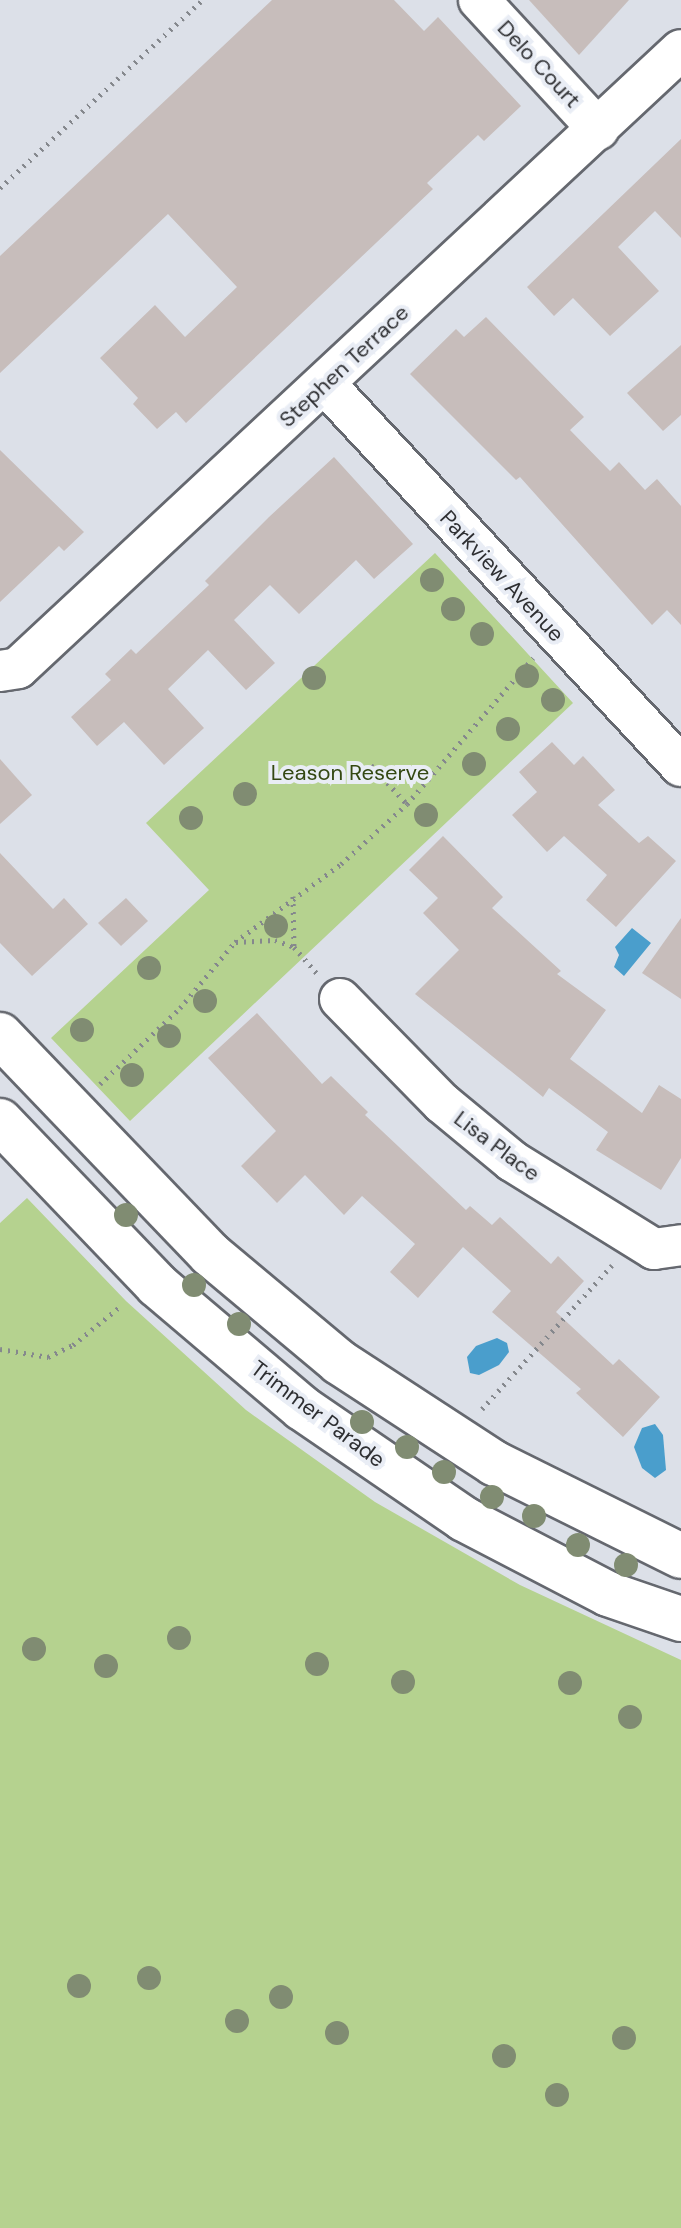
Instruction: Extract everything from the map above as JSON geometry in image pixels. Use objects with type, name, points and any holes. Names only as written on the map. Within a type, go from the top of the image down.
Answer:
[{"type":"main road","points":[[0,1035],[70,1091],[210,1254],[339,1362],[494,1463],[681,1556]]},
{"type":"main road","name":"Trimmer Parade","points":[[70,1091],[5,1126],[157,1285],[302,1408],[464,1519],[608,1594],[681,1619]]},
{"type":"street","name":"Delo Court","points":[[479,0],[598,129]]},
{"type":"street","name":"Stephen Terrace","points":[[0,671],[18,668],[681,50]]},
{"type":"street","name":"Parkview Avenue","points":[[325,384],[681,766]]},
{"type":"street","name":"Lisa Place","points":[[340,999],[442,1103],[512,1161],[654,1249],[681,1245]]},
{"type":"path","points":[[0,188],[202,0]]},
{"type":"path","points":[[70,1091],[180,1008],[235,942],[293,896],[341,864],[407,804],[502,688],[556,634]]},
{"type":"path","points":[[371,765],[407,804]]},
{"type":"path","points":[[293,896],[294,947]]},
{"type":"path","points":[[235,942],[275,940],[294,947],[340,999]]},
{"type":"path","points":[[479,1413],[634,1238]]},
{"type":"path","points":[[0,1349],[48,1357],[73,1345],[126,1301]]},
{"type":"green space","name":"Leason Reserve","points":[[435,553],[573,703],[130,1121],[51,1038],[209,890],[146,823]]},
{"type":"green space","points":[[27,1198],[126,1301],[246,1410],[375,1502],[520,1585],[681,1660],[681,2228],[0,2228],[0,1223]]},
{"type":"water","points":[[632,928],[651,943],[624,976],[614,967],[619,955],[615,947]]},
{"type":"water","points":[[497,1338],[507,1343],[509,1352],[499,1365],[479,1375],[470,1373],[467,1357],[476,1346]]},
{"type":"water","points":[[655,1424],[663,1435],[666,1470],[655,1478],[642,1468],[634,1447],[642,1428]]},
{"type":"building","points":[[272,0],[394,0],[424,31],[438,17],[521,106],[484,141],[478,135],[427,183],[433,189],[186,423],[176,412],[157,429],[133,404],[138,398],[100,358],[155,305],[185,337],[237,287],[168,214],[0,373],[0,256]]},
{"type":"building","points":[[529,0],[629,0],[579,55]]},
{"type":"building","points":[[681,139],[681,238],[655,211],[618,247],[659,291],[610,336],[573,298],[554,316],[527,287]]},
{"type":"building","points":[[486,317],[584,417],[570,430],[610,471],[619,462],[645,490],[657,479],[681,506],[681,625],[667,610],[652,625],[520,477],[516,480],[410,374],[456,329],[464,337]]},
{"type":"building","points":[[681,345],[681,415],[663,431],[627,393]]},
{"type":"building","points":[[0,450],[84,532],[64,551],[59,546],[0,602]]},
{"type":"building","points":[[334,457],[413,544],[374,579],[356,560],[299,614],[270,585],[234,620],[275,663],[246,690],[208,650],[168,689],[204,728],[164,765],[124,722],[97,746],[71,717],[111,680],[105,674],[131,649],[136,654],[209,585],[205,581]]},
{"type":"building","points":[[552,742],[574,765],[583,756],[615,790],[598,805],[639,843],[648,836],[676,861],[616,927],[586,900],[607,875],[564,836],[547,852],[512,815],[537,792],[519,772]]},
{"type":"building","points":[[0,759],[32,795],[0,824]]},
{"type":"building","points":[[443,836],[503,897],[492,908],[561,971],[557,974],[606,1010],[570,1059],[642,1113],[659,1085],[681,1099],[681,1158],[661,1190],[596,1150],[608,1132],[549,1088],[543,1097],[415,994],[459,950],[423,913],[438,898],[409,870]]},
{"type":"building","points":[[0,853],[53,909],[64,898],[88,924],[32,976],[0,943]]},
{"type":"building","points":[[126,898],[148,921],[121,946],[98,923]]},
{"type":"building","points":[[681,918],[681,999],[642,973]]},
{"type":"building","points":[[257,1013],[322,1084],[331,1076],[368,1112],[365,1115],[466,1210],[470,1206],[492,1225],[500,1217],[551,1264],[558,1256],[584,1281],[556,1312],[613,1365],[619,1359],[660,1397],[623,1437],[576,1393],[581,1389],[492,1312],[511,1291],[463,1247],[418,1298],[390,1272],[415,1244],[362,1196],[344,1215],[305,1175],[277,1203],[241,1166],[276,1131],[208,1058]]}]
